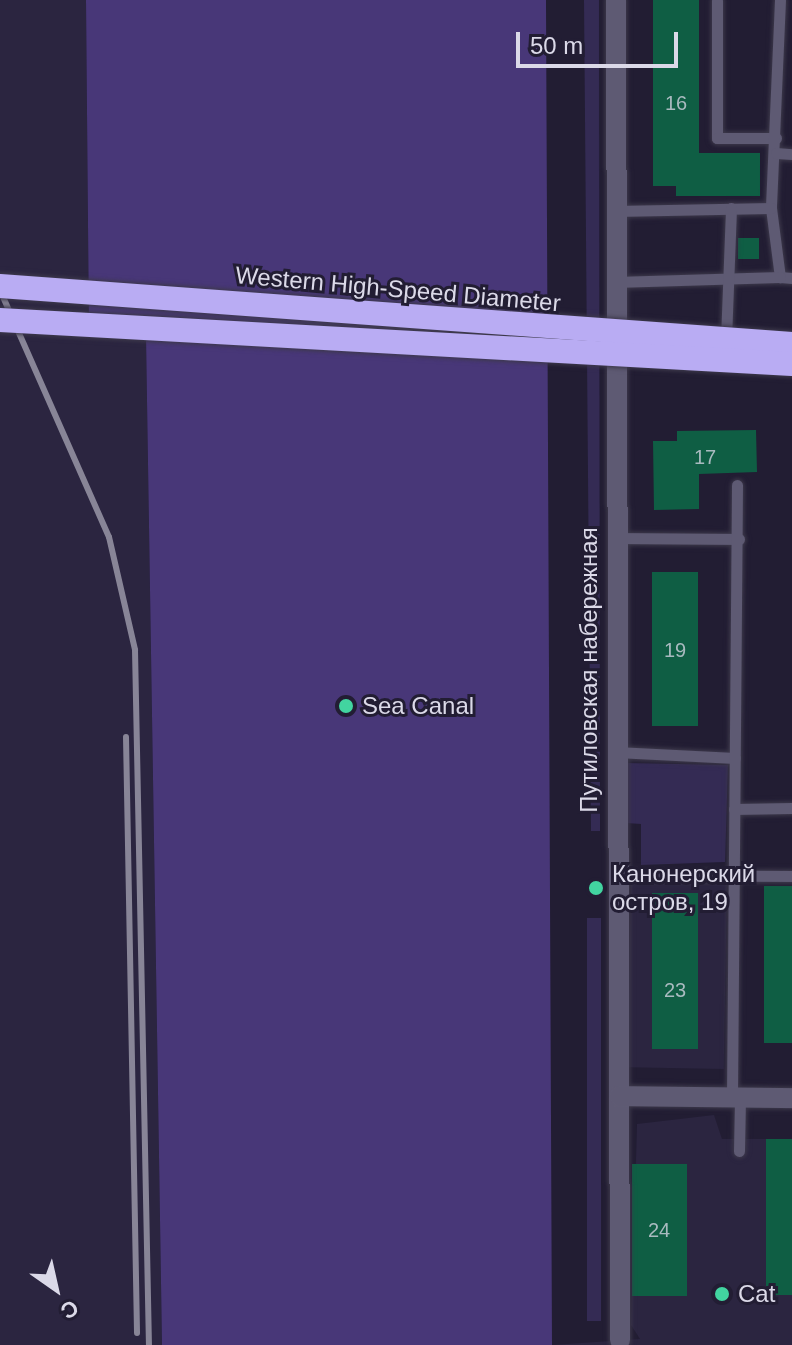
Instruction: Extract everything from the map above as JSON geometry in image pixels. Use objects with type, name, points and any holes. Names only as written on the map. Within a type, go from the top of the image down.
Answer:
[{"type":"highway","name":"Western High-Speed Diameter","points":[[0,286],[792,344]]},
{"type":"highway","name":"Western High-Speed Diameter","points":[[0,320],[792,364]]},
{"type":"street","name":"Путиловская набережная","points":[[616,0],[617,538],[614,752],[621,1342]]},
{"type":"street","points":[[619,1096],[792,1098]]},
{"type":"lane","points":[[717,0],[717,138],[776,138]]},
{"type":"lane","points":[[615,282],[727,283],[786,278],[771,208],[776,153],[780,0]]},
{"type":"lane","points":[[776,153],[792,154]]},
{"type":"lane","points":[[726,370],[731,208]]},
{"type":"lane","points":[[615,211],[771,208]]},
{"type":"lane","points":[[737,485],[739,539],[734,875],[739,1151]]},
{"type":"lane","points":[[617,538],[739,539]]},
{"type":"lane","points":[[614,752],[735,758]]},
{"type":"lane","points":[[734,809],[792,808]]},
{"type":"lane","points":[[616,875],[792,876]]},
{"type":"shaded area","points":[[0,0],[86,0],[89,336],[146,337],[162,1345],[0,1345]]},
{"type":"shaded area","name":"Sea Canal","points":[[86,0],[546,0],[552,1345],[162,1345],[146,337],[89,336]]},
{"type":"shaded area","points":[[584,0],[599,0],[600,831],[591,831]]},
{"type":"shaded area","points":[[626,763],[728,765],[725,862],[641,865],[641,824],[626,823]]},
{"type":"shaded area","points":[[631,879],[727,881],[724,1069],[628,1067]]},
{"type":"shaded area","points":[[587,918],[601,918],[601,1321],[587,1321]]},
{"type":"shaded area","points":[[714,1115],[722,1139],[792,1139],[792,1345],[552,1345],[640,1339],[631,1325],[637,1124]]},
{"type":"building","points":[[653,0],[699,0],[699,153],[760,153],[760,196],[676,196],[676,186],[653,186]]},
{"type":"building","points":[[738,238],[759,238],[759,259],[738,259]]},
{"type":"building","points":[[756,430],[757,472],[699,474],[699,509],[654,510],[653,441],[677,441],[677,431]]},
{"type":"building","points":[[652,572],[698,572],[698,726],[652,726]]},
{"type":"building","points":[[764,886],[792,886],[792,1043],[764,1043]]},
{"type":"building","points":[[652,893],[698,893],[698,1049],[652,1049]]},
{"type":"building","points":[[766,1139],[792,1139],[792,1295],[766,1295]]},
{"type":"building","points":[[632,1164],[687,1164],[687,1296],[632,1296]]},
{"type":"railway","points":[[0,290],[109,537],[135,650],[149,1345]]},
{"type":"railway","points":[[126,737],[137,1333]]},
{"type":"place","name":"Sea Canal","points":[[346,706]]},
{"type":"place","name":"Канонерский остров, 19","points":[[596,888]]},
{"type":"place","name":"Cat","points":[[722,1294]]}]
